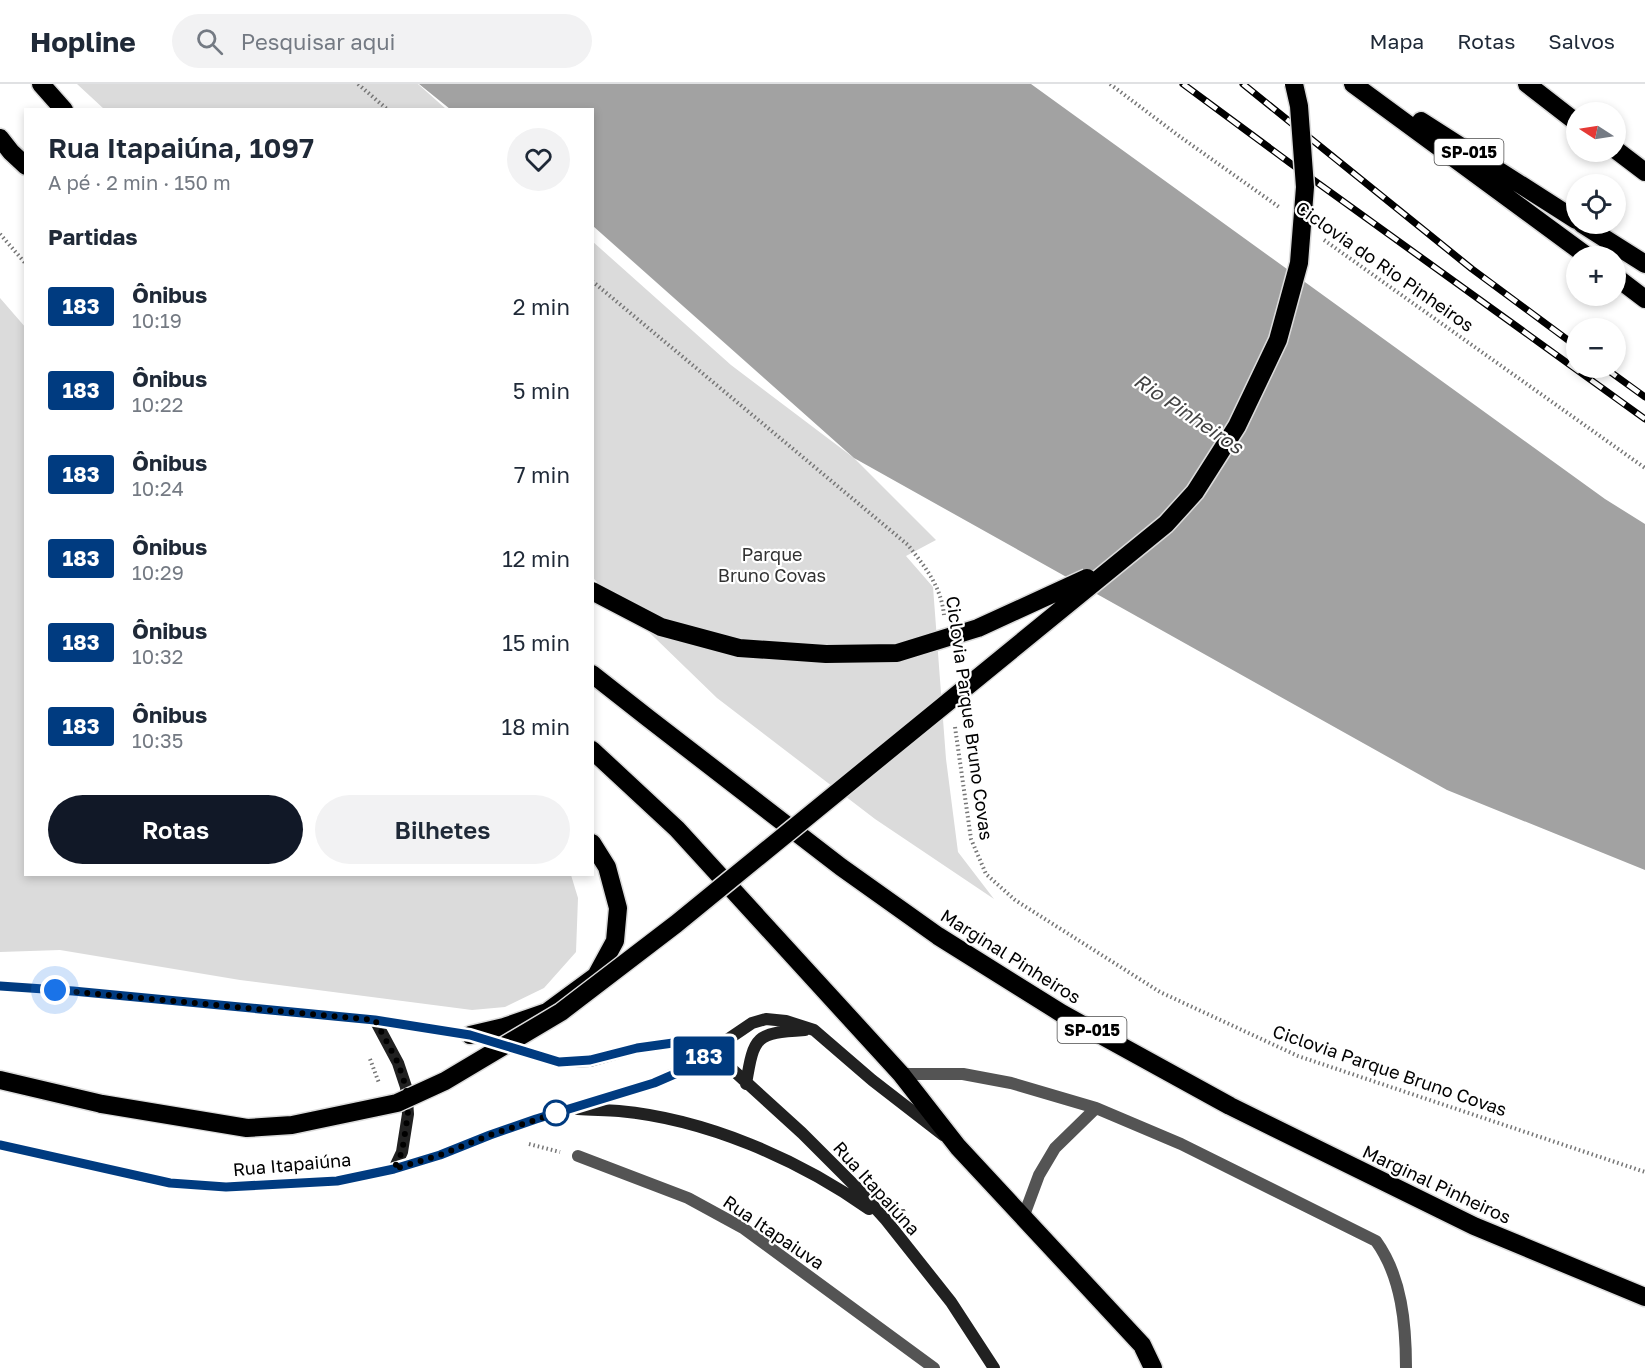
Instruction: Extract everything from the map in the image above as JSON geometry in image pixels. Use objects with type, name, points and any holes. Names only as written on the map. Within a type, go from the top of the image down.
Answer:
[{"type":"highway","points":[[41,84],[62,108]]},
{"type":"highway","points":[[0,1080],[102,1104],[247,1128],[291,1125],[397,1103],[446,1081],[561,1012],[676,924],[1166,524],[1195,492],[1237,426],[1278,340],[1299,263],[1305,187],[1299,106],[1294,84]]},
{"type":"highway","points":[[1353,84],[1573,246]]},
{"type":"highway","name":"SP-015","points":[[1362,84],[1566,214]]},
{"type":"highway","points":[[1527,84],[1566,114]]},
{"type":"highway","points":[[5,145],[24,164]]},
{"type":"highway","points":[[5,145],[24,177]]},
{"type":"highway","points":[[1626,158],[1645,172]]},
{"type":"highway","points":[[1597,234],[1645,264]]},
{"type":"highway","points":[[1626,285],[1645,299]]},
{"type":"highway","points":[[594,592],[661,627],[739,648],[826,654],[897,653],[978,628],[1111,567]]},
{"type":"highway","name":"Marginal Pinheiros","points":[[594,676],[841,867],[938,936],[1061,1013],[1230,1106],[1474,1226],[1645,1297]]},
{"type":"highway","points":[[594,752],[677,829],[901,1074],[958,1147],[1142,1345],[1153,1368]]},
{"type":"highway","points":[[470,1035],[504,1027],[547,1012],[596,976],[615,941],[618,908],[607,867],[594,846]]},
{"type":"main road","points":[[0,986],[375,1020],[470,1035],[559,1062],[590,1060],[637,1048],[673,1043],[712,1050]]},
{"type":"main road","points":[[375,1020],[398,1063],[406,1087],[408,1114],[402,1152],[394,1169]]},
{"type":"main road","name":"Rua Itapaiúna","points":[[0,1145],[170,1183],[226,1187],[337,1181],[394,1169],[440,1155],[490,1135],[654,1083],[684,1070],[752,1023],[766,1020],[786,1021],[814,1029],[872,1080],[958,1147]]},
{"type":"main road","points":[[746,1084],[750,1058],[756,1043],[764,1036],[783,1031],[814,1029]]},
{"type":"main road","name":"Rua Itapaiúna","points":[[712,1050],[746,1084],[802,1133],[886,1220],[951,1302],[994,1368]]},
{"type":"main road","points":[[568,1109],[620,1111],[650,1116],[679,1121],[732,1137],[799,1166],[886,1220]]},
{"type":"main road","points":[[1142,1345],[1162,1368]]},
{"type":"street","points":[[901,1074],[963,1074],[1011,1083],[1096,1108],[1181,1144],[1376,1241],[1385,1254],[1397,1283],[1406,1340],[1406,1368]]},
{"type":"street","points":[[1023,1218],[1039,1175],[1055,1148],[1096,1108]]},
{"type":"street","name":"Rua Itapaiuva","points":[[578,1156],[688,1197],[742,1228],[934,1368]]},
{"type":"path","points":[[358,84],[386,108]]},
{"type":"path","name":"Ciclovia do Rio Pinheiros","points":[[1110,84],[1286,212]]},
{"type":"path","points":[[0,234],[24,262]]},
{"type":"path","name":"Ciclovia do Rio Pinheiros","points":[[1324,240],[1645,468]]},
{"type":"path","name":"Ciclovia Parque Bruno Covas","points":[[594,283],[908,545],[932,576],[943,605],[944,616]]},
{"type":"path","name":"Ciclovia Parque Bruno Covas","points":[[955,720],[971,839],[986,874],[1015,900],[1160,992],[1298,1056],[1645,1172]]},
{"type":"path","points":[[528,1144],[578,1156]]},
{"type":"green space","points":[[77,84],[418,84],[445,108],[103,108]]},
{"type":"green space","name":"Parque Bruno Covas","points":[[594,243],[731,365],[854,458],[936,540],[906,556],[933,587],[946,759],[958,852],[994,899],[875,819],[717,698],[594,579]]},
{"type":"green space","points":[[0,298],[24,326],[24,876],[571,876],[578,898],[576,952],[544,988],[505,1007],[472,1010],[240,980],[60,950],[0,952]]},
{"type":"water","name":"Rio Pinheiros","points":[[419,84],[1031,84],[1605,499],[1645,524],[1645,870],[1447,790],[854,458],[594,227],[594,108],[449,108]]},
{"type":"railway","points":[[1183,84],[1645,419]]},
{"type":"railway","points":[[1243,84],[1472,269],[1566,339]]},
{"type":"railway","points":[[1619,378],[1645,397]]},
{"type":"bus line","name":"183","points":[[0,986],[375,1020],[470,1035],[559,1062],[590,1060],[637,1048],[673,1043],[712,1050],[684,1070],[654,1083],[536,1119],[440,1155],[394,1169],[337,1181],[226,1187],[170,1183],[0,1145]]},
{"type":"route","points":[[55,990],[375,1020],[398,1063],[406,1087],[408,1114],[402,1152],[394,1169],[556,1113]]}]
